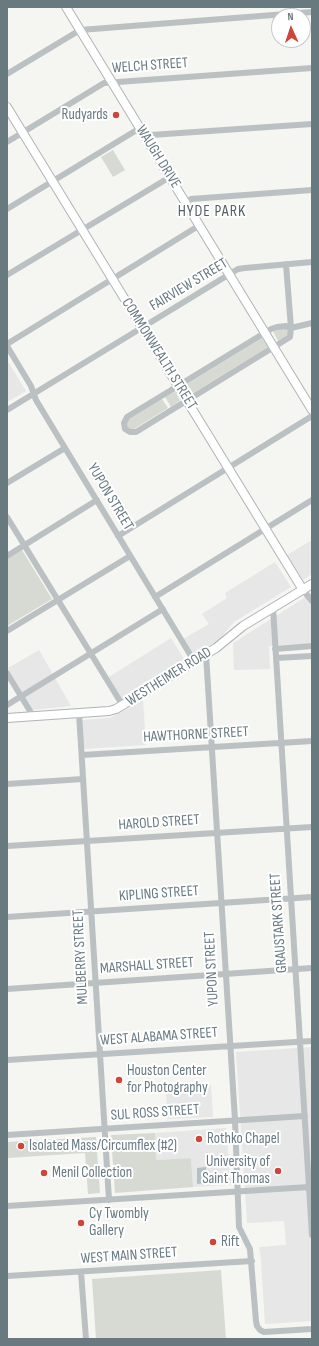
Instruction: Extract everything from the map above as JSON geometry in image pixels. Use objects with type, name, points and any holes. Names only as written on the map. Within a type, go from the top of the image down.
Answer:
[{"type":"main road","name":"WAUGH DRIVE","points":[[66,7],[312,410]]},
{"type":"main road","name":"COMMONWEALTH STREET","points":[[7,107],[303,590]]},
{"type":"main road","name":"WESTHEIMER ROAD","points":[[7,718],[108,711],[123,706],[224,642],[243,626],[312,584]]},
{"type":"street","points":[[7,74],[80,30],[312,12]]},
{"type":"street","name":"WELCH STREET","points":[[7,142],[104,83],[312,68]]},
{"type":"street","points":[[145,137],[151,135],[312,124]]},
{"type":"street","points":[[7,210],[140,128]]},
{"type":"street","points":[[7,276],[170,177]]},
{"type":"street","points":[[186,202],[190,199],[312,190]]},
{"type":"street","points":[[7,345],[200,226]]},
{"type":"street","name":"FAIRVIEW STREET","points":[[7,410],[229,274],[245,268],[312,262]]},
{"type":"street","points":[[286,264],[291,328],[290,337],[187,399],[136,432],[130,432],[125,429],[124,423],[127,418],[277,326],[286,326],[291,328],[312,323]]},
{"type":"street","name":"YUPON STREET","points":[[7,345],[31,386],[36,400],[194,661]]},
{"type":"street","points":[[118,536],[312,416]]},
{"type":"street","points":[[7,483],[65,448]]},
{"type":"street","points":[[7,556],[97,500]]},
{"type":"street","points":[[155,597],[312,500]]},
{"type":"street","points":[[7,517],[123,706]]},
{"type":"street","points":[[7,631],[130,556]]},
{"type":"street","name":"COMMONWEALTH STREET","points":[[303,590],[312,601]]},
{"type":"street","name":"GRAUSTARK STREET","points":[[273,608],[312,1236]]},
{"type":"street","points":[[7,705],[163,609]]},
{"type":"street","points":[[275,649],[312,646]]},
{"type":"street","name":"YUPON STREET","points":[[206,654],[210,747],[235,1120],[239,1227],[250,1249],[257,1326],[264,1332],[312,1329]]},
{"type":"street","points":[[276,658],[312,656]]},
{"type":"street","points":[[7,673],[34,716]]},
{"type":"street","name":"MULBERRY STREET","points":[[79,713],[109,1200]]},
{"type":"street","name":"HAWTHORNE STREET","points":[[82,755],[312,741]]},
{"type":"street","points":[[7,784],[83,779]]},
{"type":"street","name":"HAROLD STREET","points":[[7,846],[312,827]]},
{"type":"street","name":"KIPLING STREET","points":[[7,917],[312,897]]},
{"type":"street","name":"MARSHALL STREET","points":[[7,989],[312,968]]},
{"type":"street","name":"WEST ALABAMA STREET","points":[[7,1060],[312,1040]]},
{"type":"street","name":"SUL ROSS STREET","points":[[7,1135],[304,1116]]},
{"type":"street","points":[[7,1206],[309,1187]]},
{"type":"street","name":"WEST MAIN STREET","points":[[7,1276],[252,1260]]},
{"type":"street","points":[[82,1272],[86,1339]]},
{"type":"shaded area","points":[[113,150],[125,170],[113,177],[101,157]]},
{"type":"shaded area","points":[[286,327],[288,330],[288,335],[278,341],[273,331]]},
{"type":"shaded area","points":[[262,338],[268,347],[193,393],[187,384]]},
{"type":"shaded area","points":[[7,360],[26,391],[7,402]]},
{"type":"shaded area","points":[[175,391],[180,401],[171,407],[165,397]]},
{"type":"shaded area","points":[[162,399],[168,408],[134,429],[128,429],[126,423],[128,420]]},
{"type":"shaded area","points":[[312,540],[312,574],[303,580],[287,555]]},
{"type":"shaded area","points":[[22,550],[52,599],[7,626],[7,559]]},
{"type":"shaded area","points":[[275,562],[291,587],[234,622],[219,640],[193,655],[183,639],[209,624],[202,614],[227,598],[225,593]]},
{"type":"shaded area","points":[[312,593],[312,643],[269,646],[270,669],[234,670],[233,643]]},
{"type":"shaded area","points":[[171,638],[184,659],[123,701],[109,677]]},
{"type":"shaded area","points":[[39,650],[71,706],[32,710],[8,668]]},
{"type":"shaded area","points":[[143,700],[146,745],[83,749],[81,720],[110,718]]},
{"type":"shaded area","name":"University of Saint Thomas","points":[[312,1047],[312,1321],[265,1324],[259,1247],[286,1245],[284,1221],[247,1223],[236,1052]]},
{"type":"shaded area","name":"Rothko Chapel","points":[[211,1085],[213,1117],[167,1119],[166,1087]]},
{"type":"shaded area","name":"Rothko Chapel","points":[[226,1128],[231,1185],[193,1187],[191,1158],[156,1160],[155,1133]]},
{"type":"shaded area","points":[[155,1133],[156,1160],[191,1158],[193,1187],[115,1193],[111,1135]]},
{"type":"shaded area","points":[[96,1137],[100,1193],[88,1194],[85,1153],[7,1158],[7,1142]]},
{"type":"shaded area","points":[[206,1167],[206,1183],[197,1184],[197,1168]]},
{"type":"shaded area","points":[[221,1270],[226,1339],[96,1339],[92,1279]]},
{"type":"place","name":"Rudyards","points":[[116,115]]},
{"type":"place","name":"Houston Center for Photography","points":[[119,1080]]},
{"type":"place","name":"Rothko Chapel","points":[[199,1139]]},
{"type":"place","name":"Isolated Mass/Circumflex (#2)","points":[[21,1146]]},
{"type":"place","name":"University of Saint Thomas","points":[[278,1171]]},
{"type":"place","name":"Menil Collection","points":[[44,1173]]},
{"type":"place","name":"Cy Twombly Gallery","points":[[81,1223]]},
{"type":"place","name":"Rift","points":[[213,1242]]},
{"type":"district","name":"HYDE PARK","points":[[212,212]]}]
